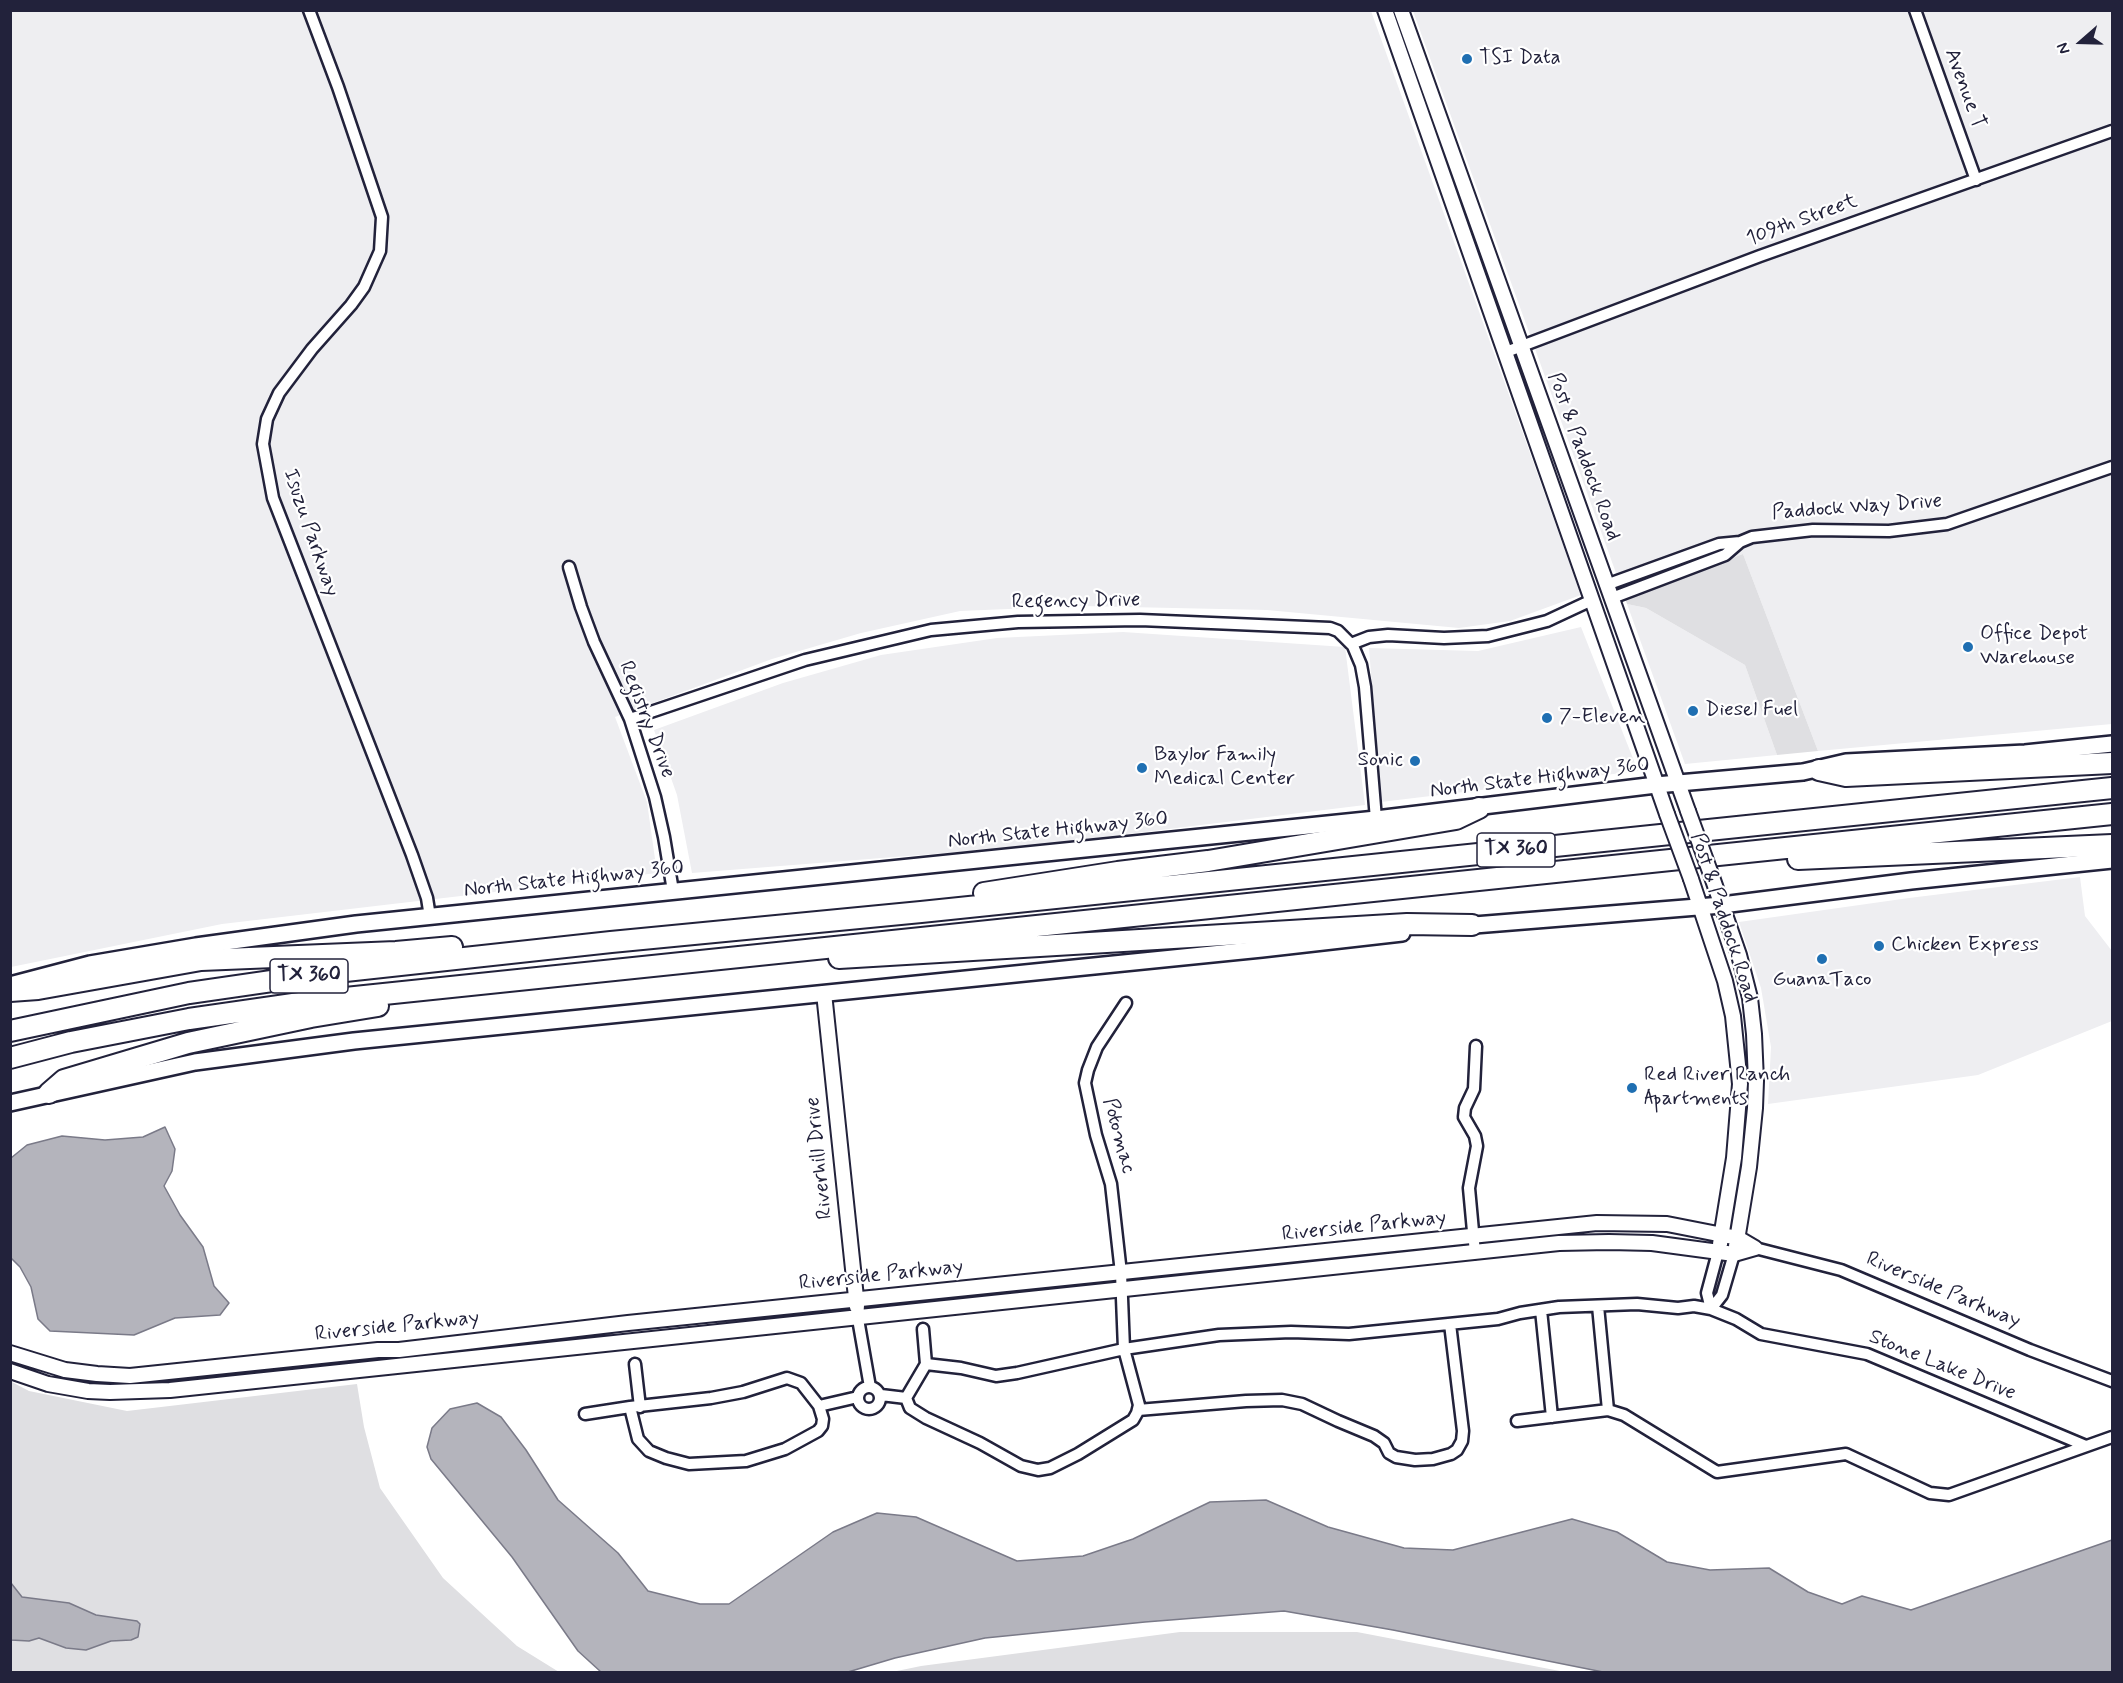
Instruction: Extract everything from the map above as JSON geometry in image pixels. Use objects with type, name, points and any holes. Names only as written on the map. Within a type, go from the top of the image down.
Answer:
[{"type":"highway","points":[[1819,770],[1846,776],[2112,763]]},
{"type":"highway","name":"TX 360","points":[[10,1031],[139,1002],[245,984],[611,942],[2112,788]]},
{"type":"highway","points":[[921,912],[981,894],[1118,872],[1208,861],[1456,819],[1479,808]]},
{"type":"highway","name":"TX 360","points":[[10,1058],[121,1032],[252,1009],[702,959],[2112,814]]},
{"type":"highway","points":[[1726,855],[1747,862],[2112,845]]},
{"type":"highway","points":[[702,959],[725,965],[1396,924],[1472,925]]},
{"type":"highway","points":[[10,991],[38,989],[201,960],[396,952],[590,934],[611,942]]},
{"type":"highway","points":[[49,1093],[64,1080],[200,1041],[311,1017],[379,1006],[571,982],[593,971]]},
{"type":"main road","name":"North State Highway 360","points":[[10,985],[90,964],[302,930],[1479,808],[1656,785],[1819,770],[1846,762],[2025,753],[2112,744]]},
{"type":"main road","points":[[10,1103],[195,1062],[354,1041],[1262,949],[1472,925],[1722,905],[1911,881],[2112,860]]},
{"type":"street","name":"Isuzu Parkway","points":[[309,10],[382,217],[380,251],[371,275],[351,305],[312,349],[279,393],[267,419],[263,444],[273,498],[374,763],[412,855],[427,898],[430,917]]},
{"type":"street","name":"Post & Paddock Road","points":[[1385,10],[1725,981],[1733,1016],[1739,1073],[1738,1122],[1722,1235],[1707,1293],[1711,1309]]},
{"type":"street","name":"Post & Paddock Road","points":[[1401,10],[1679,783],[1739,955],[1750,998],[1756,1068],[1755,1108],[1749,1167],[1734,1254],[1722,1295],[1711,1309]]},
{"type":"street","name":"Avenue T","points":[[1915,10],[1976,180]]},
{"type":"street","points":[[1428,131],[1443,126]]},
{"type":"street","name":"109th Street","points":[[1506,352],[1760,256],[2112,131]]},
{"type":"street","name":"Paddock Way Drive","points":[[1351,644],[1369,637],[1388,635],[1444,638],[1488,636],[1547,621],[1719,544],[1740,542],[1752,537],[1813,530],[1889,531],[1947,524],[2112,467]]},
{"type":"street","name":"Registry Drive","points":[[569,567],[588,627],[630,719],[655,797],[673,891]]},
{"type":"street","name":"Regency Drive","points":[[630,719],[806,660],[931,630],[963,626],[1018,622],[1130,620],[1273,625],[1330,628],[1338,631],[1351,644]]},
{"type":"street","points":[[1351,644],[1361,665],[1365,687],[1376,819]]},
{"type":"street","name":"Riverhill Drive","points":[[824,993],[858,1319]]},
{"type":"street","name":"Potomac","points":[[1126,1003],[1097,1047],[1085,1083],[1096,1135],[1111,1184],[1121,1273],[1124,1348],[1139,1405],[1138,1410]]},
{"type":"street","points":[[1475,1252],[1469,1188],[1477,1146],[1475,1136],[1464,1117],[1464,1108],[1474,1089],[1476,1046]]},
{"type":"street","points":[[1739,1073],[1756,1068]]},
{"type":"street","name":"Riverside Parkway","points":[[10,1353],[65,1370],[130,1376],[378,1350],[399,1350],[628,1323],[1597,1223],[1667,1224],[1738,1238],[1755,1248],[1841,1270],[2112,1382]]},
{"type":"street","name":"Riverside Parkway","points":[[10,1371],[48,1384],[110,1392],[170,1390],[736,1329],[858,1319],[962,1305],[1559,1243],[1652,1243],[1734,1254],[1755,1248]]},
{"type":"street","name":"Stone Lake Drive","points":[[926,1364],[961,1368],[996,1376],[1017,1374],[1124,1348],[1219,1335],[1291,1332],[1349,1334],[1498,1319],[1541,1310],[1598,1306],[1637,1304],[1711,1309],[1736,1319],[1761,1334],[1867,1354],[2086,1446]]},
{"type":"street","points":[[1598,1306],[1608,1410]]},
{"type":"street","points":[[1541,1310],[1552,1417]]},
{"type":"street","points":[[858,1319],[870,1387]]},
{"type":"street","points":[[906,1398],[910,1408],[926,1418],[980,1443],[1021,1466],[1038,1470],[1050,1468],[1078,1454],[1133,1419],[1138,1410],[1246,1401],[1282,1400],[1302,1404],[1374,1436],[1384,1443],[1389,1453],[1396,1457],[1415,1460],[1433,1459],[1451,1454],[1457,1450],[1462,1441],[1463,1431],[1450,1324]]},
{"type":"street","points":[[906,1398],[926,1364],[923,1329]]},
{"type":"street","points":[[378,1350],[380,1367]]},
{"type":"street","points":[[585,1414],[635,1407],[743,1392],[787,1378],[801,1383],[819,1406],[823,1419],[822,1426],[785,1449],[746,1461],[689,1464],[666,1458],[649,1451],[638,1439],[635,1407],[635,1364]]},
{"type":"street","points":[[870,1387],[877,1389],[880,1395],[879,1404],[872,1409],[868,1410],[860,1405],[858,1397],[862,1389],[870,1387]]},
{"type":"street","points":[[880,1395],[906,1398]]},
{"type":"street","points":[[819,1406],[858,1397]]},
{"type":"street","points":[[1517,1421],[1608,1410],[1624,1415],[1717,1472],[1846,1454],[1930,1493],[1949,1495],[2112,1437]]},
{"type":"shaded area","points":[[10,11],[1371,11],[1581,595],[1510,621],[1459,628],[1267,610],[1081,606],[960,611],[861,633],[772,659],[615,717],[647,802],[657,873],[222,924],[11,967]]},
{"type":"shaded area","points":[[1413,11],[2112,11],[2112,724],[1818,751],[1743,554],[1625,598]]},
{"type":"shaded area","points":[[1743,554],[1818,751],[1777,755],[1745,665],[1646,608],[1627,604],[1625,598]]},
{"type":"shaded area","points":[[1627,604],[1646,608],[1745,665],[1777,755],[1685,764]]},
{"type":"shaded area","points":[[1581,627],[1638,771],[1381,802],[1369,648],[1478,651]]},
{"type":"shaded area","points":[[1123,632],[1345,647],[1365,805],[1021,847],[692,873],[677,795],[654,730],[783,683],[881,655],[997,638]]},
{"type":"shaded area","points":[[2080,877],[2085,916],[2112,951],[2112,1021],[1978,1075],[1768,1104],[1771,1047],[1761,988],[1739,922]]},
{"type":"shaded area","points":[[165,1127],[175,1149],[172,1171],[164,1186],[180,1215],[203,1247],[214,1286],[229,1303],[220,1315],[175,1318],[134,1335],[50,1331],[38,1319],[31,1287],[20,1267],[11,1258],[11,1158],[27,1145],[62,1136],[105,1140],[143,1137]]},
{"type":"shaded area","points":[[10,1381],[29,1391],[127,1411],[357,1384],[364,1427],[380,1488],[443,1578],[517,1646],[559,1672],[11,1672]]},
{"type":"shaded area","points":[[477,1403],[501,1417],[526,1450],[558,1500],[618,1553],[648,1591],[700,1604],[729,1604],[833,1532],[877,1513],[916,1517],[1017,1561],[1083,1556],[1133,1539],[1210,1502],[1266,1500],[1328,1527],[1404,1548],[1453,1550],[1572,1519],[1617,1532],[1667,1562],[1710,1570],[1769,1568],[1808,1592],[1842,1604],[1862,1596],[1911,1610],[2112,1540],[2112,1672],[1603,1672],[1393,1630],[1284,1611],[985,1638],[895,1658],[848,1672],[601,1672],[578,1651],[512,1557],[431,1459],[427,1447],[432,1428],[450,1409]]},
{"type":"shaded area","points":[[11,1583],[22,1597],[69,1603],[96,1615],[137,1621],[140,1624],[138,1637],[131,1640],[111,1641],[86,1650],[66,1648],[39,1638],[29,1641],[11,1640]]},
{"type":"shaded area","points":[[1180,1632],[1357,1632],[1565,1672],[892,1672],[921,1666]]},
{"type":"place","name":"TSI Data","points":[[1467,59]]},
{"type":"place","name":"Office Depot Warehouse","points":[[1968,647]]},
{"type":"place","name":"Diesel Fuel","points":[[1693,711]]},
{"type":"place","name":"7-Eleven","points":[[1547,718]]},
{"type":"place","name":"Sonic","points":[[1415,761]]},
{"type":"place","name":"Baylor Family Medical Center","points":[[1142,768]]},
{"type":"place","name":"Chicken Express","points":[[1879,946]]},
{"type":"place","name":"GuanaTaco","points":[[1822,959]]},
{"type":"place","name":"Red River Ranch Apartments","points":[[1632,1088]]}]
